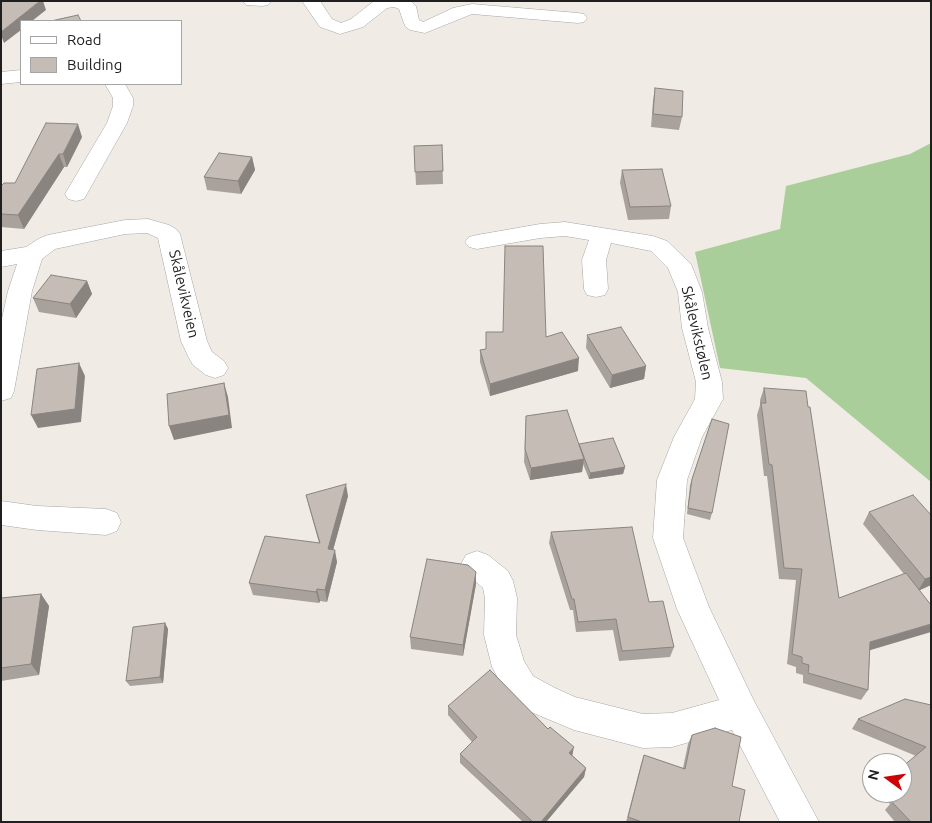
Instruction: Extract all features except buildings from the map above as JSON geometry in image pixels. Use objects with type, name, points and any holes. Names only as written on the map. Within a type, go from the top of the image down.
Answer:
[{"type":"street","points":[[252,1],[262,1]]},
{"type":"street","points":[[311,1],[326,23],[340,29],[357,23],[381,4],[396,1],[407,6],[410,22],[425,28],[458,12],[472,9],[578,18]]},
{"type":"street","points":[[1,78],[20,76]]},
{"type":"street","points":[[76,194],[117,123],[124,98],[116,85]]},
{"type":"street","name":"Skålevikveien","points":[[1,259],[34,254],[48,242],[125,227],[148,226],[161,230],[168,234],[172,243],[194,341],[202,358],[215,368]]},
{"type":"street","name":"Skålevikstølen","points":[[477,242],[540,231],[565,229],[645,241],[659,246],[679,264],[690,292],[695,328],[709,382],[709,399],[688,437],[672,480],[668,538],[693,609],[741,711],[800,822]]},
{"type":"street","points":[[596,289],[594,260],[602,234]]},
{"type":"street","points":[[1,391],[20,291],[34,254]]},
{"type":"street","points":[[1,513],[37,518],[106,522]]},
{"type":"street","points":[[478,564],[497,581],[501,598],[500,635],[509,667],[520,687],[543,700],[574,713],[643,731],[672,730],[741,711]]},
{"type":"green space","points":[[931,143],[931,482],[806,378],[720,368],[695,252],[780,229],[786,186],[910,154]]}]
